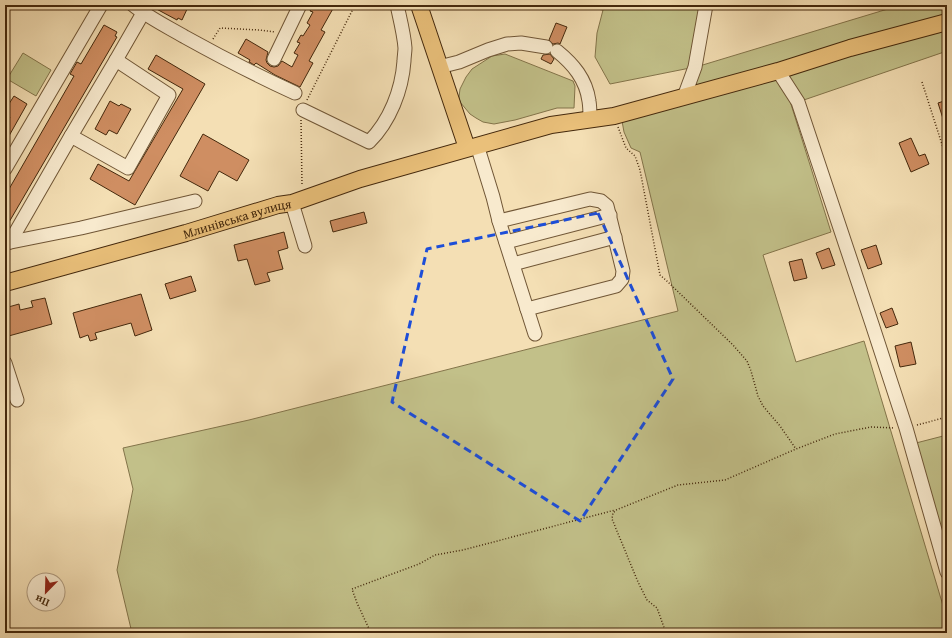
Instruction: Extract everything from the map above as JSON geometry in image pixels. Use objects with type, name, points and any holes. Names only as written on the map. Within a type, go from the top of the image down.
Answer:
[{"type":"main road","points":[[419,5],[439,67],[472,147]]},
{"type":"main road","name":"Млинівська вулиця","points":[[5,283],[186,233],[278,205],[292,203],[360,179],[551,125],[614,116],[778,71],[850,48],[947,22]]},
{"type":"street","points":[[5,169],[101,5]]},
{"type":"street","points":[[264,79],[300,5]]},
{"type":"street","points":[[303,110],[369,142],[376,135],[388,116],[398,92],[403,70],[405,48],[397,5]]},
{"type":"street","points":[[684,97],[695,67],[706,5]]},
{"type":"street","points":[[8,243],[116,60],[138,9],[207,49],[264,79],[295,93]]},
{"type":"street","points":[[439,67],[458,62],[507,44],[521,43],[551,49],[574,67],[584,82],[589,99],[590,120]]},
{"type":"street","points":[[71,136],[128,168],[169,95],[116,60]]},
{"type":"street","points":[[778,71],[798,102],[906,428],[947,572]]},
{"type":"street","points":[[472,147],[493,198],[535,334]]},
{"type":"street","points":[[500,221],[590,199],[601,201],[608,206],[623,271],[622,279],[616,286],[527,309]]},
{"type":"street","points":[[8,243],[81,228],[195,201]]},
{"type":"street","points":[[292,203],[305,246]]},
{"type":"street","points":[[506,242],[610,215]]},
{"type":"street","points":[[513,264],[615,237]]},
{"type":"street","points":[[5,363],[17,400]]},
{"type":"path","points":[[346,5],[353,9]]},
{"type":"path","points":[[302,185],[300,123],[303,110],[355,5]]},
{"type":"path","points":[[207,49],[220,28],[260,30],[286,34]]},
{"type":"path","points":[[922,82],[947,160]]},
{"type":"path","points":[[614,116],[626,148],[635,156],[640,170],[660,275],[733,345],[747,361],[758,396],[763,406],[796,448]]},
{"type":"path","points":[[371,633],[352,589],[419,564],[435,555],[463,550],[616,510],[678,485],[725,480],[796,448],[835,434],[871,427],[906,428],[947,417]]},
{"type":"path","points":[[616,510],[613,513],[612,519],[638,582],[647,600],[657,608],[666,633]]},
{"type":"highlighted area","points":[[598,213],[673,379],[580,521],[392,402],[427,249]]},
{"type":"shaded area","points":[[569,5],[706,5],[696,67],[901,5],[947,5],[947,51],[798,102],[790,101],[831,232],[763,255],[796,362],[864,341],[947,619],[947,633],[132,633],[117,570],[133,489],[123,448],[249,420],[678,311],[640,152],[631,148],[624,132],[622,121],[684,97],[695,67],[610,84],[595,57],[597,33],[603,10]]},
{"type":"shaded area","points":[[23,53],[51,70],[36,96],[7,79]]},
{"type":"shaded area","points":[[505,54],[573,81],[575,86],[574,108],[557,108],[515,120],[494,124],[483,122],[470,114],[460,102],[459,97],[460,89],[466,77],[472,69],[492,56]]},
{"type":"shaded area","points":[[947,435],[947,552],[916,443]]},
{"type":"building","points":[[149,5],[185,5],[188,7],[182,20],[178,18],[177,20]]},
{"type":"building","points":[[313,5],[335,5],[321,30],[325,32],[309,61],[313,63],[300,87],[275,75],[256,63],[254,65],[249,62],[250,60],[238,53],[246,39],[268,52],[266,60],[270,66],[278,66],[282,61],[292,67],[298,55],[294,53],[300,43],[297,42],[310,25],[307,23],[313,12],[310,11]]},
{"type":"building","points":[[556,23],[567,27],[560,44],[553,44],[549,40]]},
{"type":"building","points":[[104,25],[117,32],[115,36],[117,37],[5,229],[5,196],[74,76],[70,74],[77,62],[81,64]]},
{"type":"building","points":[[550,54],[554,59],[551,64],[541,59],[543,55]]},
{"type":"building","points":[[156,55],[205,84],[135,205],[90,179],[98,164],[129,181],[183,89],[148,69]]},
{"type":"building","points":[[14,96],[27,104],[5,143],[5,126],[10,117],[5,114],[5,110]]},
{"type":"building","points":[[947,100],[947,128],[946,128],[938,103]]},
{"type":"building","points":[[110,101],[119,106],[121,104],[131,109],[117,134],[109,130],[106,135],[95,129]]},
{"type":"building","points":[[203,134],[249,160],[237,181],[219,171],[208,191],[180,176]]},
{"type":"building","points":[[911,138],[919,156],[925,154],[929,164],[911,172],[899,143]]},
{"type":"building","points":[[364,212],[367,223],[333,232],[330,221]]},
{"type":"building","points":[[284,232],[288,248],[278,251],[283,269],[267,273],[270,281],[255,285],[247,259],[238,261],[234,245]]},
{"type":"building","points":[[876,245],[882,264],[868,269],[861,250]]},
{"type":"building","points":[[829,248],[835,265],[822,269],[816,253]]},
{"type":"building","points":[[802,259],[807,278],[794,281],[789,262]]},
{"type":"building","points":[[191,276],[196,291],[170,299],[165,284]]},
{"type":"building","points":[[141,294],[152,330],[135,336],[131,323],[95,333],[97,339],[90,341],[88,335],[80,338],[73,313]]},
{"type":"building","points":[[45,298],[52,324],[5,337],[5,308],[19,304],[20,310],[33,307],[31,301]]},
{"type":"building","points":[[892,308],[898,324],[886,328],[880,313]]},
{"type":"building","points":[[911,342],[916,364],[900,367],[895,346]]}]
